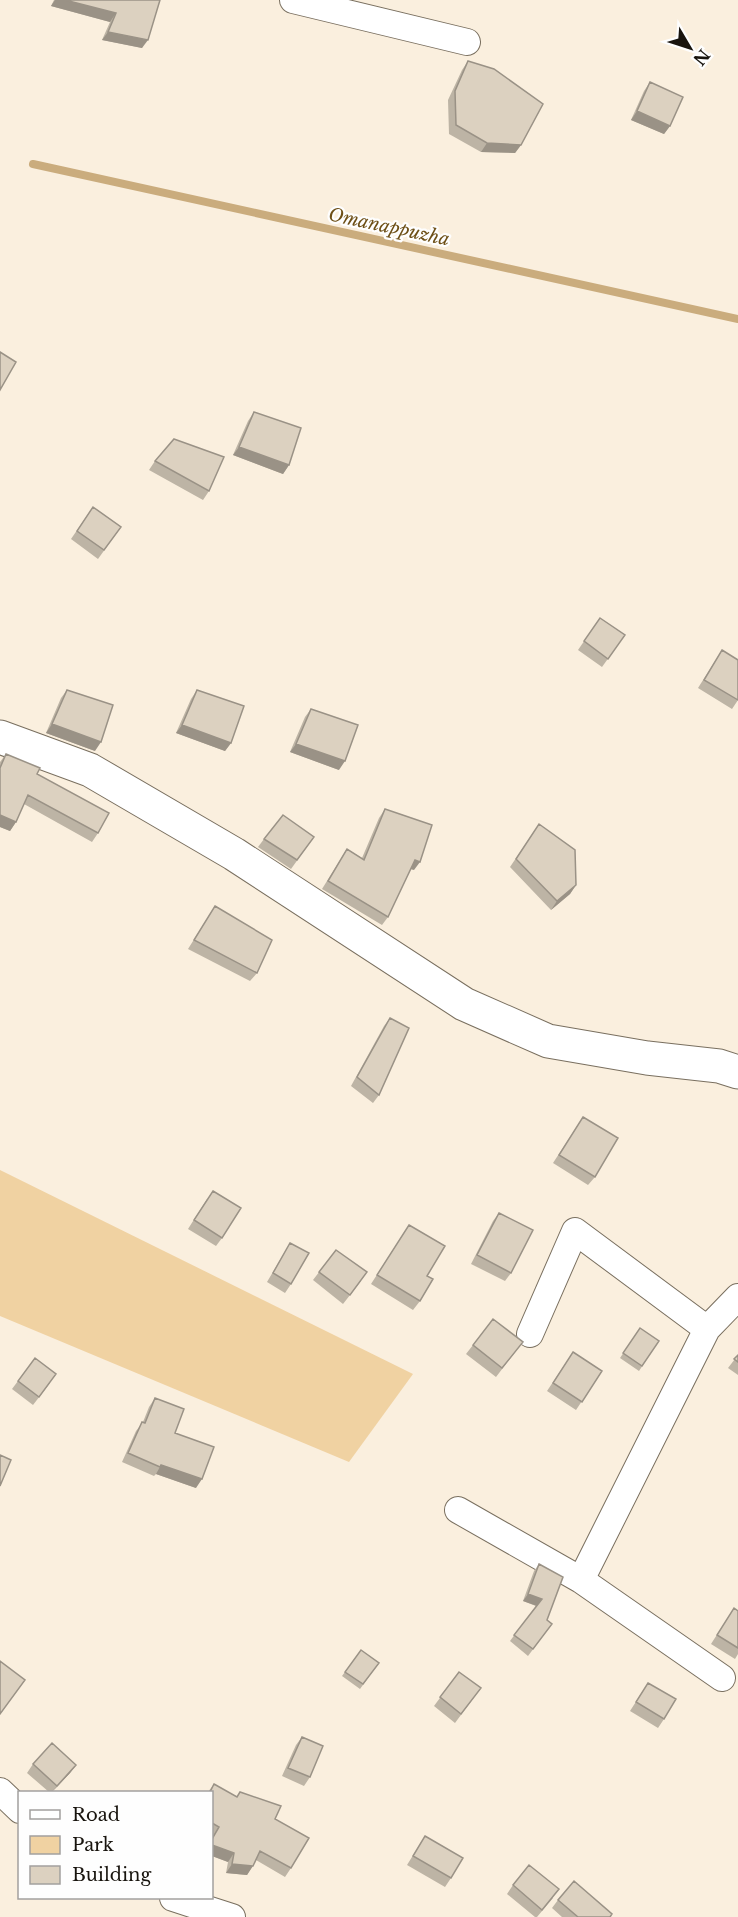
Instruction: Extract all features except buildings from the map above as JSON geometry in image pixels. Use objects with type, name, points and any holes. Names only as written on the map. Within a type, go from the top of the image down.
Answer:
[{"type":"main road","points":[[0,737],[100,776],[234,854],[464,1004],[548,1041],[647,1058],[718,1066],[738,1072]]},
{"type":"street","points":[[293,0],[467,42]]},
{"type":"street","points":[[530,1334],[575,1232],[707,1329]]},
{"type":"street","points":[[580,1580],[707,1329],[738,1297]]},
{"type":"street","points":[[458,1510],[580,1580],[722,1678]]},
{"type":"street","points":[[0,1791],[18,1808]]},
{"type":"street","points":[[176,1899],[232,1917]]},
{"type":"green space","points":[[0,1170],[413,1374],[349,1462],[0,1316]]},
{"type":"waterway","name":"Omanappuzha","points":[[33,164],[738,319]]}]
